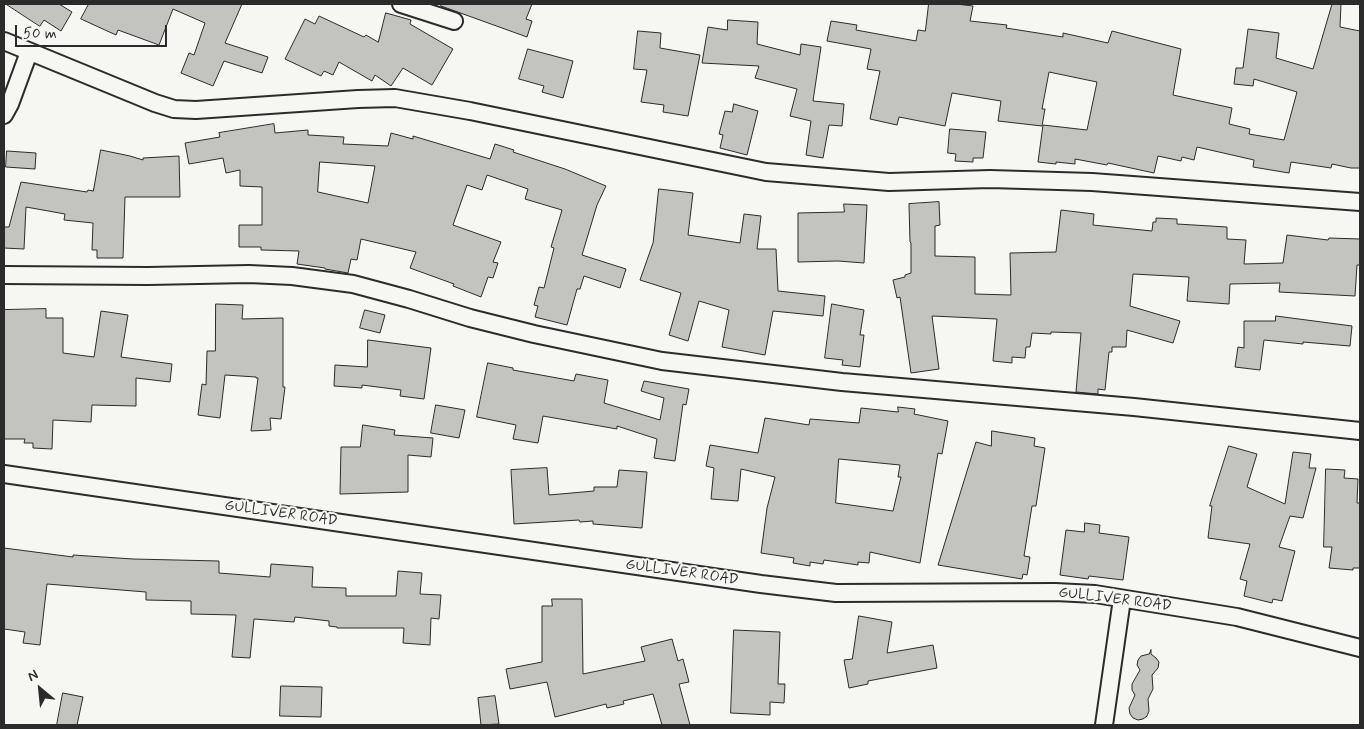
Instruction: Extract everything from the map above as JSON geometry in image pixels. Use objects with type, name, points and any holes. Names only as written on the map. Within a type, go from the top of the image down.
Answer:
[{"type":"street","points":[[401,4],[454,22]]},
{"type":"street","points":[[4,41],[174,109],[196,110],[395,98],[479,113],[766,172],[889,182],[990,179],[1092,182],[1360,202]]},
{"type":"street","points":[[4,115],[10,104],[29,52]]},
{"type":"street","points":[[4,275],[148,276],[249,274],[292,276],[353,284],[470,318],[662,361],[842,382],[1134,407],[1360,431]]},
{"type":"street","name":"GULLIVER ROAD","points":[[4,474],[836,593],[1055,592],[1095,594],[1237,617],[1360,648]]},
{"type":"street","points":[[1104,725],[1122,598]]},
{"type":"building","points":[[6,4],[59,4],[72,12],[61,31],[44,20],[40,26]]},
{"type":"building","points":[[89,4],[242,4],[225,43],[268,57],[262,73],[224,61],[213,86],[181,73],[189,53],[194,55],[205,23],[173,9],[159,45],[118,30],[116,35],[81,19]]},
{"type":"building","points":[[442,4],[532,4],[526,19],[532,21],[527,37],[441,6]]},
{"type":"building","points":[[929,4],[973,6],[970,21],[1007,25],[1006,28],[1063,37],[1063,33],[1108,43],[1112,31],[1181,49],[1173,95],[1232,108],[1229,124],[1250,129],[1249,134],[1284,140],[1297,92],[1254,79],[1253,86],[1234,84],[1236,68],[1243,68],[1248,29],[1279,33],[1276,58],[1313,69],[1332,4],[1341,4],[1340,27],[1360,31],[1360,168],[1332,164],[1331,168],[1291,162],[1289,173],[1253,167],[1254,160],[1197,147],[1194,160],[1182,157],[1181,161],[1158,156],[1154,173],[1108,163],[1107,165],[1075,159],[1075,164],[1038,162],[1043,125],[1087,130],[1097,82],[1049,72],[1042,109],[1045,109],[1042,126],[998,121],[1001,101],[952,93],[945,126],[899,117],[897,125],[870,119],[880,71],[867,69],[871,49],[827,41],[831,21],[857,25],[856,30],[916,41],[918,30],[925,31]]},
{"type":"building","points":[[386,13],[411,20],[410,24],[453,49],[432,85],[403,68],[391,86],[375,75],[372,81],[339,62],[333,75],[324,71],[321,76],[285,59],[305,19],[315,24],[319,16],[364,37],[366,35],[378,42]]},
{"type":"building","points":[[728,20],[758,22],[757,44],[800,55],[801,44],[821,47],[813,101],[844,104],[842,126],[829,125],[823,158],[806,155],[811,121],[790,116],[797,89],[755,78],[759,66],[702,63],[708,27],[727,30]]},
{"type":"building","points":[[638,31],[661,33],[660,48],[700,55],[688,116],[663,112],[664,105],[641,102],[647,70],[634,69]]},
{"type":"building","points":[[528,49],[573,61],[563,98],[542,92],[544,86],[519,79]]},
{"type":"building","points":[[734,104],[758,111],[747,155],[720,148],[723,135],[719,134],[725,111],[732,112]]},
{"type":"building","points":[[274,124],[275,133],[308,130],[308,135],[344,137],[343,144],[388,146],[391,133],[413,139],[413,136],[490,159],[495,144],[565,169],[606,186],[597,205],[582,255],[626,269],[620,288],[584,276],[580,289],[577,289],[567,325],[535,317],[538,306],[534,305],[539,287],[544,288],[554,248],[551,247],[562,210],[525,199],[528,189],[487,175],[482,190],[467,185],[453,225],[501,242],[493,262],[498,263],[493,278],[488,277],[481,297],[453,286],[454,284],[410,268],[416,252],[361,239],[357,260],[351,259],[348,273],[297,264],[299,251],[261,250],[261,247],[239,247],[239,225],[262,225],[262,187],[240,186],[240,170],[226,173],[223,158],[189,164],[185,143],[220,137],[219,133]],"holes":[[[320,162],[375,166],[368,203],[318,192]]]},
{"type":"building","points":[[950,129],[986,132],[983,158],[973,158],[973,162],[955,161],[956,154],[948,153]]},
{"type":"building","points":[[101,150],[143,160],[143,158],[179,156],[180,197],[125,197],[123,258],[97,258],[97,250],[92,250],[93,223],[64,220],[65,214],[26,207],[24,249],[4,248],[4,227],[9,227],[21,182],[87,192],[88,190],[93,191]]},
{"type":"building","points":[[7,151],[36,153],[35,169],[6,167]]},
{"type":"building","points":[[659,189],[693,193],[688,235],[740,243],[744,214],[761,216],[757,249],[776,249],[778,291],[825,296],[823,316],[773,311],[765,355],[722,347],[729,310],[699,301],[688,341],[669,335],[681,293],[640,280],[653,243]]},
{"type":"building","points":[[939,202],[940,225],[935,226],[935,256],[975,257],[975,294],[1011,295],[1010,253],[1056,252],[1061,210],[1094,214],[1093,225],[1152,231],[1153,222],[1156,222],[1156,218],[1177,219],[1177,224],[1227,227],[1227,239],[1246,240],[1244,264],[1283,263],[1287,235],[1328,240],[1329,238],[1360,239],[1360,265],[1357,265],[1355,296],[1279,292],[1280,283],[1230,284],[1229,304],[1187,301],[1189,277],[1133,274],[1130,306],[1180,321],[1173,343],[1127,330],[1126,347],[1112,347],[1112,352],[1109,352],[1105,390],[1098,389],[1098,394],[1076,392],[1081,333],[1032,333],[1030,347],[1026,347],[1025,358],[1012,357],[1012,363],[993,361],[997,319],[932,316],[939,369],[911,373],[900,297],[897,298],[893,280],[905,277],[905,275],[911,273],[909,204]]},
{"type":"building","points":[[844,204],[867,205],[864,263],[838,261],[798,262],[798,213],[844,212]]},
{"type":"building","points":[[216,304],[243,305],[242,319],[283,318],[283,387],[285,387],[281,419],[270,418],[271,430],[251,431],[258,378],[256,377],[225,375],[220,418],[198,415],[202,384],[206,385],[207,351],[215,351]]},
{"type":"building","points":[[832,304],[864,310],[860,335],[864,335],[860,367],[842,365],[843,360],[825,358]]},
{"type":"building","points":[[46,309],[46,318],[63,318],[63,353],[94,357],[101,311],[128,315],[121,357],[172,364],[170,382],[136,378],[136,406],[92,405],[91,422],[53,420],[52,449],[33,448],[33,443],[24,443],[25,439],[4,439],[4,310]]},
{"type":"building","points":[[365,310],[385,315],[380,333],[360,328]]},
{"type":"building","points":[[1276,316],[1352,326],[1350,346],[1264,340],[1260,370],[1235,367],[1238,347],[1244,348],[1244,321],[1275,321]]},
{"type":"building","points":[[368,340],[431,348],[424,399],[400,396],[401,390],[362,385],[362,388],[334,386],[335,365],[367,367]]},
{"type":"building","points":[[488,363],[513,368],[513,370],[574,381],[576,374],[608,380],[604,403],[660,420],[664,398],[641,391],[644,381],[689,389],[686,405],[683,404],[675,461],[654,458],[657,439],[617,426],[617,429],[543,416],[538,443],[513,439],[516,425],[477,417]]},
{"type":"building","points":[[436,405],[465,410],[459,438],[431,433]]},
{"type":"building","points":[[898,407],[915,409],[914,414],[948,421],[942,454],[938,453],[920,563],[870,552],[869,563],[858,562],[858,565],[824,560],[823,564],[810,562],[810,566],[793,563],[794,558],[761,553],[767,508],[775,477],[741,469],[738,501],[711,499],[714,468],[706,466],[710,445],[758,453],[765,418],[809,425],[810,419],[859,423],[861,408],[898,412]],"holes":[[[839,459],[900,465],[898,477],[901,477],[893,511],[836,503]]]},
{"type":"building","points":[[363,425],[395,430],[394,435],[433,438],[431,457],[408,455],[408,492],[340,494],[341,447],[360,447]]},
{"type":"building","points":[[992,431],[1035,438],[1034,446],[1045,448],[1036,506],[1032,506],[1024,556],[1030,557],[1027,575],[1023,574],[1022,579],[938,565],[976,442],[991,446]]},
{"type":"building","points":[[1229,446],[1257,454],[1247,487],[1285,504],[1293,452],[1311,454],[1309,468],[1316,468],[1303,518],[1290,516],[1279,547],[1295,551],[1282,601],[1273,599],[1272,603],[1244,596],[1247,581],[1240,579],[1250,544],[1208,538],[1212,506],[1210,506]]},
{"type":"building","points":[[547,468],[549,495],[594,491],[594,487],[617,487],[619,470],[647,472],[642,528],[593,524],[593,521],[580,522],[579,520],[514,524],[511,470]]},
{"type":"building","points":[[1326,469],[1345,470],[1344,478],[1358,479],[1357,503],[1360,503],[1360,568],[1353,568],[1353,570],[1329,568],[1332,547],[1324,547]]},
{"type":"building","points":[[1085,523],[1100,525],[1099,533],[1129,537],[1123,580],[1089,576],[1088,579],[1060,575],[1066,530],[1084,532]]},
{"type":"building","points":[[4,548],[73,557],[73,555],[133,559],[219,561],[219,573],[270,577],[271,564],[313,567],[312,587],[346,588],[346,596],[396,596],[398,571],[422,573],[420,594],[441,595],[439,619],[431,618],[430,645],[403,643],[404,628],[337,628],[329,626],[329,621],[295,617],[294,622],[254,619],[250,658],[232,657],[236,615],[191,614],[191,601],[146,600],[146,592],[47,584],[40,645],[23,643],[25,632],[4,629]]},
{"type":"building","points":[[552,599],[582,599],[583,674],[645,661],[641,647],[672,639],[678,661],[683,659],[689,682],[679,684],[690,725],[662,725],[653,694],[623,701],[624,704],[607,708],[606,704],[555,717],[547,682],[510,689],[506,669],[542,662],[542,606],[552,606]]},
{"type":"building","points":[[859,616],[892,622],[887,653],[933,645],[937,668],[868,681],[868,684],[849,688],[844,660],[852,659]]},
{"type":"building","points":[[734,630],[780,632],[778,684],[785,684],[784,703],[770,702],[770,715],[731,713]]},
{"type":"building","points":[[1151,650],[1151,654],[1159,662],[1158,668],[1152,675],[1153,689],[1148,699],[1149,711],[1147,716],[1138,720],[1130,714],[1129,708],[1135,695],[1132,690],[1132,684],[1140,670],[1137,665],[1138,660],[1141,656],[1149,654]]},
{"type":"building","points":[[281,686],[322,687],[321,717],[280,716]]},
{"type":"building","points":[[63,693],[83,697],[77,725],[57,725]]},
{"type":"building","points":[[495,696],[499,724],[481,725],[478,698]]}]
